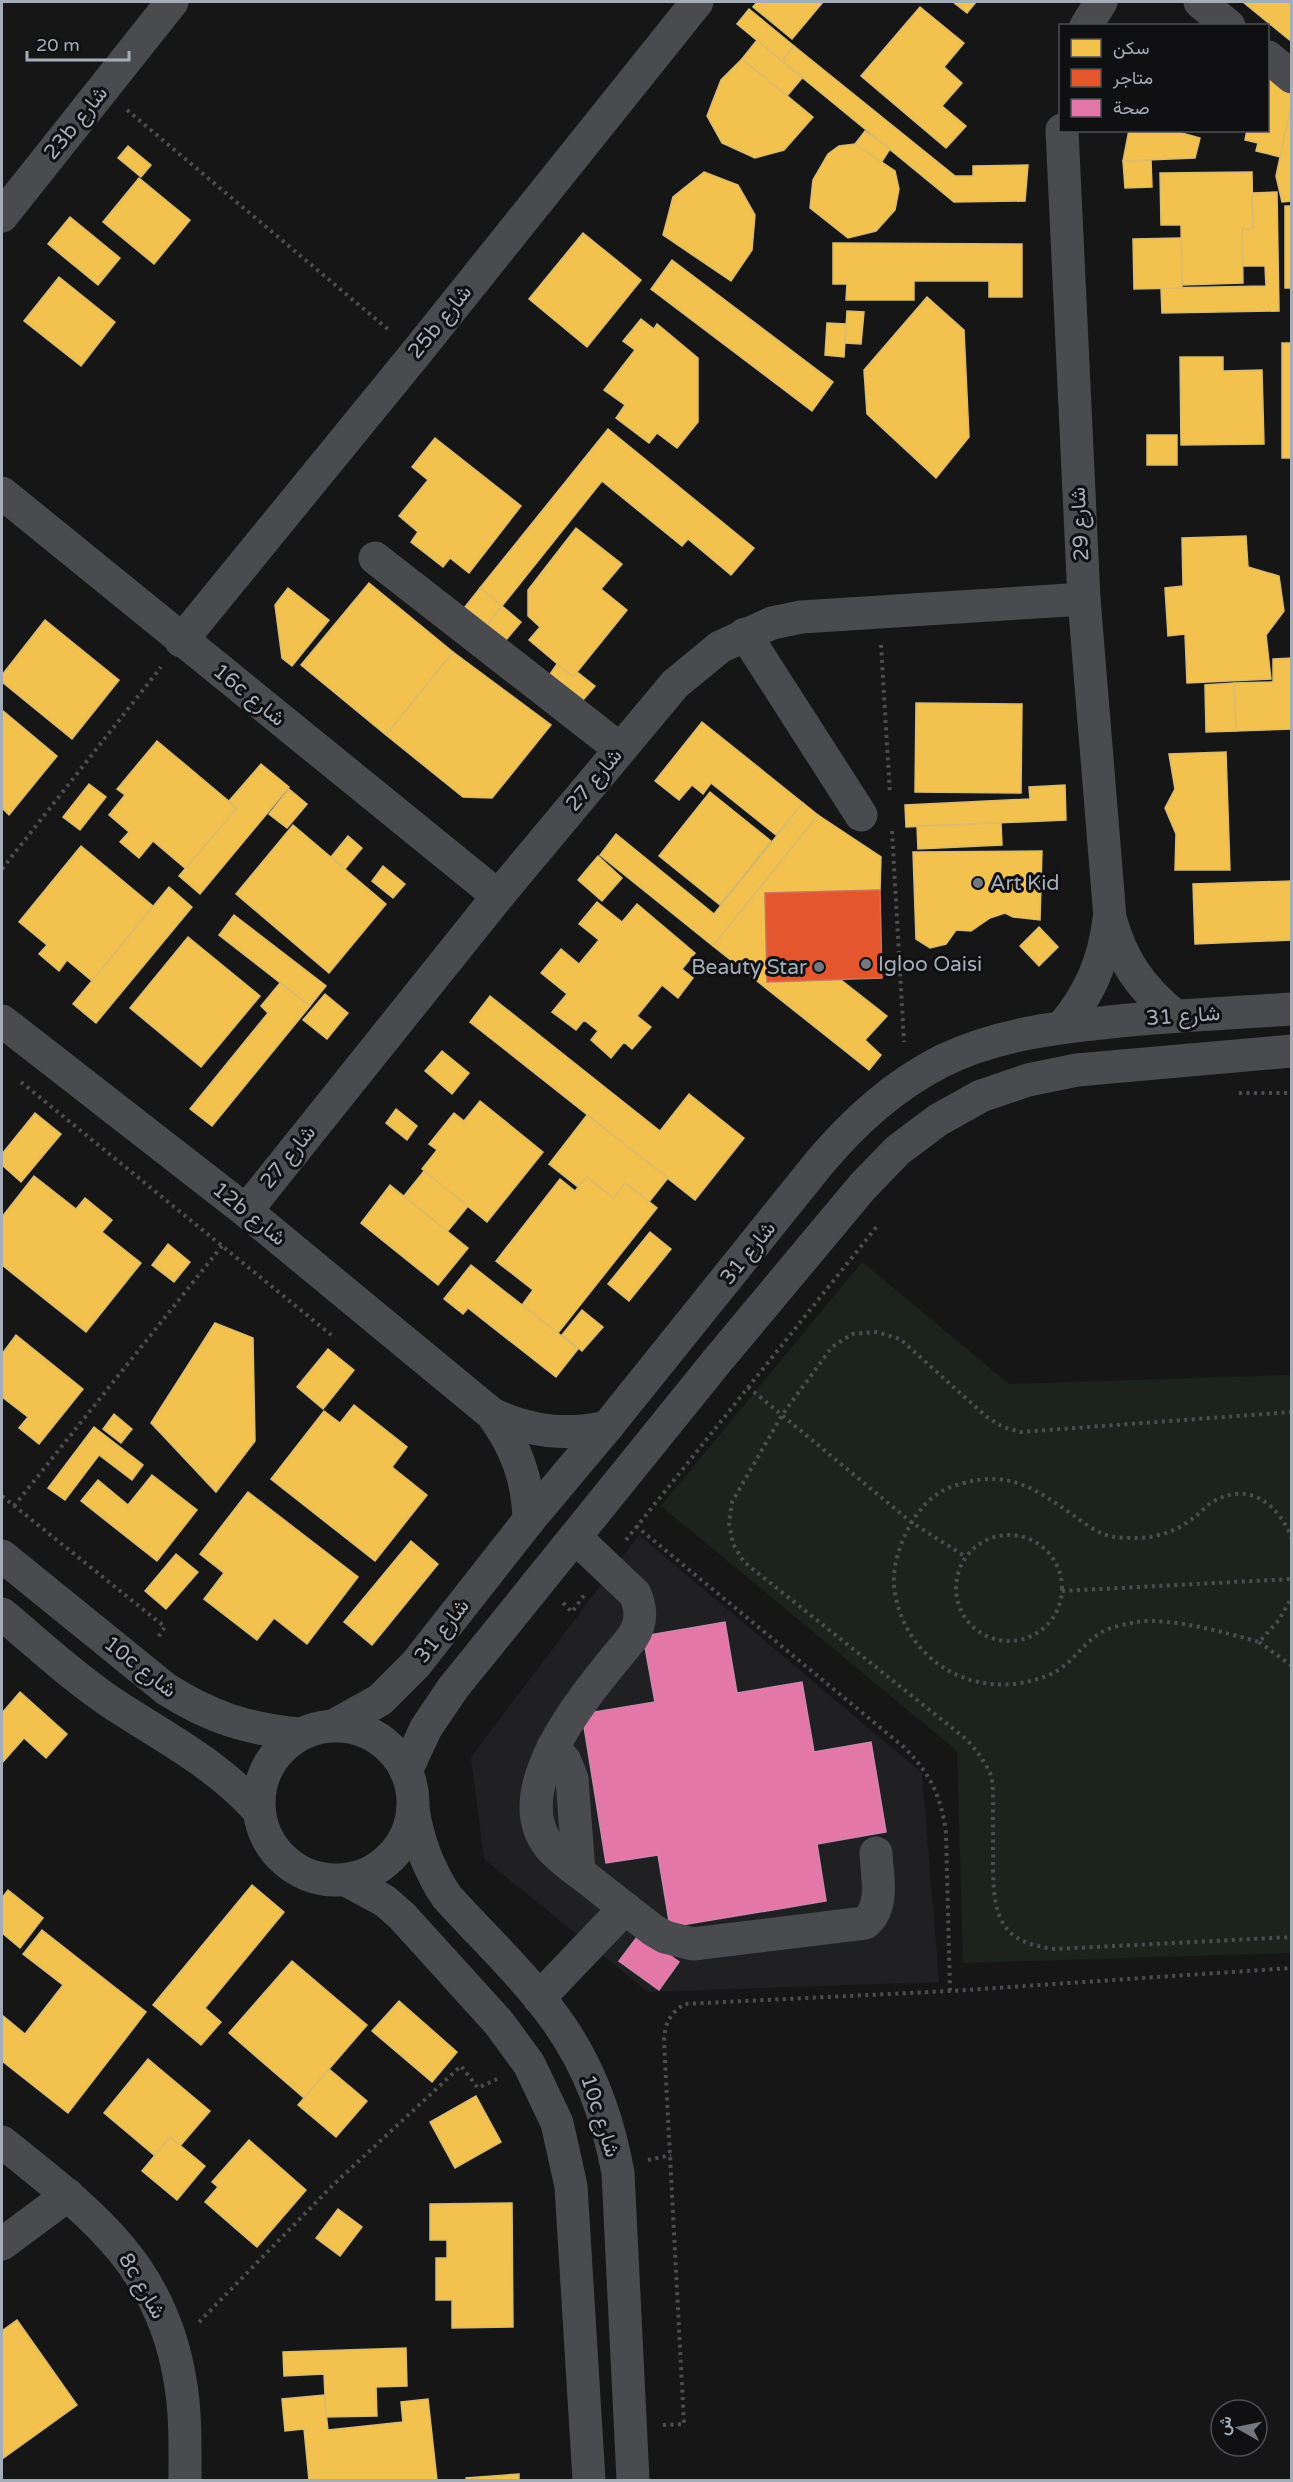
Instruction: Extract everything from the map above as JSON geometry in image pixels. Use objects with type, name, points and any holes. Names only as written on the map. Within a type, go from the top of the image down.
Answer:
[{"type":"street","name":"23b شارع","points":[[2,216],[172,2]]},
{"type":"street","name":"25b شارع","points":[[181,641],[416,353],[697,2]]},
{"type":"street","points":[[1087,24],[1101,2]]},
{"type":"street","points":[[1200,2],[1227,24]]},
{"type":"street","points":[[1269,58],[1292,77]]},
{"type":"street","name":"شارع 29","points":[[1062,132],[1084,599],[1110,918],[1116,941],[1126,963],[1151,994],[1174,1016]]},
{"type":"street","name":"16c شارع","points":[[2,493],[181,641],[498,896]]},
{"type":"street","points":[[375,558],[620,750]]},
{"type":"street","name":"شارع 27","points":[[246,1211],[498,896],[675,684],[720,647],[772,623],[801,617],[1084,599]]},
{"type":"street","points":[[745,634],[876,818]]},
{"type":"street","name":"شارع 29","points":[[1062,1027],[1077,1008],[1100,965],[1110,918]]},
{"type":"street","name":"شارع 31","points":[[335,1725],[380,1700],[399,1683],[846,1132],[875,1105],[942,1061],[981,1045],[1020,1033],[1174,1016],[1292,1009]]},
{"type":"street","name":"12b شارع","points":[[2,1021],[246,1211],[492,1414],[510,1423],[549,1432],[588,1431],[608,1427]]},
{"type":"street","name":"شارع 31","points":[[406,1771],[426,1728],[439,1708],[537,1583],[717,1361],[863,1186],[898,1150],[938,1120],[981,1096],[1028,1080],[1077,1070],[1292,1051]]},
{"type":"street","name":"12b شارع","points":[[492,1414],[516,1453],[528,1497],[530,1520]]},
{"type":"street","points":[[575,1537],[635,1594],[640,1604],[638,1628],[575,1710],[553,1747],[539,1788],[537,1817],[541,1832],[548,1844],[579,1872],[665,1937],[693,1944],[856,1926],[865,1923],[877,1908],[876,1853]]},
{"type":"street","name":"10c شارع","points":[[2,1556],[166,1689],[187,1702],[213,1716],[241,1725],[299,1734]]},
{"type":"street","name":"10c شارع","points":[[2,1614],[110,1702],[229,1780],[259,1811]]},
{"type":"street","points":[[335,1725],[357,1728],[378,1737],[394,1752],[406,1771],[412,1789],[413,1809],[403,1839],[384,1863],[366,1874],[346,1880],[325,1880],[306,1875],[288,1864],[274,1849],[264,1831],[259,1811],[260,1788],[267,1766],[281,1748],[299,1734],[316,1727],[335,1725]]},
{"type":"street","name":"10c شارع","points":[[413,1809],[423,1856],[440,1887],[539,1998],[567,2036],[602,2106],[612,2139],[618,2173],[633,2481]]},
{"type":"street","name":"10c شارع","points":[[346,1880],[385,1901],[402,1916],[499,2023],[529,2064],[557,2123],[571,2186],[589,2481]]},
{"type":"street","points":[[539,1998],[625,1908]]},
{"type":"street","name":"8c شارع","points":[[2,2142],[96,2220],[143,2279],[160,2313],[173,2349],[180,2380],[184,2411],[185,2481]]},
{"type":"street","points":[[2,2244],[68,2195]]},
{"type":"path","points":[[102,90],[416,353]]},
{"type":"path","points":[[879,611],[890,796]]},
{"type":"path","points":[[2,869],[181,641]]},
{"type":"path","points":[[876,818],[907,1082]]},
{"type":"path","points":[[20,1082],[335,1338]]},
{"type":"path","points":[[1233,1093],[1292,1093]]},
{"type":"path","points":[[537,1583],[573,1612],[636,1526],[880,1223]]},
{"type":"path","points":[[14,1506],[222,1246]]},
{"type":"path","points":[[1292,1412],[1021,1432],[1003,1427],[987,1417],[900,1339],[877,1332],[852,1334],[832,1347],[782,1415],[741,1482],[732,1502],[729,1523],[733,1544],[744,1562],[966,1739],[981,1755],[990,1775],[993,1797],[994,1900],[1001,1921],[1015,1937],[1033,1947],[1055,1949],[1292,1937]]},
{"type":"path","points":[[717,1361],[911,1522],[966,1557]]},
{"type":"path","points":[[1292,1539],[1280,1514],[1270,1504],[1256,1497],[1242,1494],[1227,1496],[1213,1502],[1193,1519],[1166,1533],[1138,1538],[1111,1536],[1084,1524],[1042,1493],[1001,1478],[977,1479],[943,1488],[926,1503],[911,1522],[903,1539],[894,1571],[895,1593],[901,1615],[926,1653],[943,1669],[960,1678],[981,1684],[1034,1679],[1049,1674],[1069,1663],[1100,1633],[1139,1622],[1170,1623],[1259,1642],[1292,1666]]},
{"type":"path","points":[[605,1500],[905,1748],[922,1765],[934,1786],[942,1809],[946,1833],[951,1991]]},
{"type":"path","points":[[1004,1534],[1019,1535],[1034,1540],[1046,1549],[1055,1561],[1062,1591],[1059,1605],[1052,1619],[1042,1630],[1014,1641],[999,1640],[985,1635],[968,1620],[958,1600],[959,1571],[966,1557],[976,1546],[989,1538],[1004,1534]]},
{"type":"path","points":[[1062,1591],[1292,1580]]},
{"type":"path","points":[[1259,1642],[1279,1620],[1292,1597]]},
{"type":"path","points":[[156,1641],[164,1647]]},
{"type":"path","points":[[630,2426],[684,2424],[664,2026],[672,2013],[684,2004],[951,1991],[1292,1968]]},
{"type":"path","points":[[173,2349],[334,2184],[461,2066],[478,2088],[529,2064]]},
{"type":"path","points":[[642,2161],[671,2155]]},
{"type":"shaded area","points":[[862,1262],[1009,1384],[1291,1375],[1291,1953],[963,1963],[957,1751],[661,1506]]},
{"type":"shaded area","points":[[639,1535],[922,1773],[939,1982],[648,1992],[484,1859],[471,1757]]},
{"type":"building: سكن","points":[[757,2],[823,2],[792,39],[753,7]]},
{"type":"building: سكن","points":[[953,2],[976,2],[967,13]]},
{"type":"building: سكن","points":[[1243,2],[1292,2],[1292,42]]},
{"type":"building: سكن","points":[[920,7],[964,43],[944,67],[962,83],[942,106],[966,126],[946,148],[861,76]]},
{"type":"building: سكن","points":[[749,9],[794,46],[782,61],[737,24]]},
{"type":"building: سكن","points":[[757,40],[802,78],[787,96],[742,59]]},
{"type":"building: سكن","points":[[794,46],[955,176],[973,176],[973,166],[1028,165],[1025,201],[954,202],[782,61]]},
{"type":"building: سكن","points":[[742,59],[813,117],[784,150],[755,158],[722,143],[707,116],[721,80]]},
{"type":"building: سكن","points":[[1270,76],[1292,80],[1292,102],[1281,157],[1256,151],[1258,143],[1245,140],[1247,132],[1269,132]]},
{"type":"building: سكن","points":[[1292,102],[1292,201],[1282,202],[1276,176]]},
{"type":"building: سكن","points":[[865,131],[890,149],[881,163],[855,144]]},
{"type":"building: سكن","points":[[1129,132],[1178,132],[1200,138],[1195,158],[1123,161]]},
{"type":"building: سكن","points":[[855,144],[895,171],[899,189],[895,210],[876,231],[848,238],[810,208],[813,180],[828,154],[839,146]]},
{"type":"building: سكن","points":[[128,146],[151,165],[141,177],[118,158]]},
{"type":"building: سكن","points":[[1151,160],[1152,187],[1125,188],[1123,161]]},
{"type":"building: سكن","points":[[704,172],[738,185],[755,215],[752,250],[731,281],[663,235],[673,197]]},
{"type":"building: سكن","points":[[1252,172],[1253,229],[1242,229],[1243,283],[1182,285],[1181,225],[1161,225],[1160,173]]},
{"type":"building: سكن","points":[[139,178],[190,220],[154,264],[103,222]]},
{"type":"building: سكن","points":[[1277,192],[1279,311],[1162,313],[1161,288],[1266,286],[1265,266],[1243,266],[1242,229],[1253,229],[1252,193]]},
{"type":"building: سكن","points":[[1285,206],[1292,206],[1292,288],[1285,288]]},
{"type":"building: سكن","points":[[70,217],[120,258],[98,285],[48,244]]},
{"type":"building: سكن","points":[[583,233],[641,280],[587,347],[529,299]]},
{"type":"building: سكن","points":[[1181,238],[1182,288],[1134,289],[1133,239]]},
{"type":"building: سكن","points":[[833,243],[1022,244],[1022,297],[989,297],[989,281],[914,281],[914,300],[846,300],[847,284],[833,284]]},
{"type":"building: سكن","points":[[672,260],[833,382],[812,411],[651,289]]},
{"type":"building: سكن","points":[[59,277],[115,322],[81,366],[24,321]]},
{"type":"building: سكن","points":[[927,297],[964,330],[969,437],[936,478],[867,414],[864,370]]},
{"type":"building: سكن","points":[[847,311],[864,312],[861,344],[845,343]]},
{"type":"building: سكن","points":[[641,319],[654,329],[657,324],[698,358],[698,422],[677,448],[657,433],[649,443],[616,418],[625,405],[604,390],[635,350],[623,341]]},
{"type":"building: سكن","points":[[827,323],[846,324],[844,357],[825,355]]},
{"type":"building: سكن","points":[[1282,343],[1292,343],[1292,458],[1282,458]]},
{"type":"building: سكن","points":[[1180,357],[1223,357],[1223,371],[1262,370],[1264,444],[1181,445]]},
{"type":"building: سكن","points":[[608,429],[754,548],[731,575],[688,539],[682,546],[602,481],[502,606],[480,588]]},
{"type":"building: سكن","points":[[1147,435],[1177,435],[1177,465],[1147,465]]},
{"type":"building: سكن","points":[[435,438],[521,506],[469,573],[450,558],[443,567],[411,542],[418,532],[399,516],[428,480],[412,467]]},
{"type":"building: سكن","points":[[576,528],[622,564],[601,589],[627,610],[573,677],[529,640],[540,627],[528,616],[528,590]]},
{"type":"building: سكن","points":[[1246,536],[1248,567],[1279,576],[1284,611],[1266,635],[1271,679],[1187,683],[1185,634],[1168,636],[1165,588],[1183,586],[1182,538]]},
{"type":"building: سكن","points":[[369,583],[453,652],[386,735],[301,665]]},
{"type":"building: سكن","points":[[288,588],[329,620],[292,666],[282,658],[275,605]]},
{"type":"building: سكن","points":[[480,588],[502,606],[487,625],[465,607]]},
{"type":"building: سكن","points":[[502,606],[521,622],[506,640],[487,625]]},
{"type":"building: سكن","points":[[45,620],[119,680],[72,739],[2,682],[2,675]]},
{"type":"building: سكن","points":[[453,652],[551,725],[492,798],[463,797],[386,735]]},
{"type":"building: سكن","points":[[1292,658],[1292,729],[1236,731],[1234,683],[1273,682],[1273,659]]},
{"type":"building: سكن","points":[[557,664],[573,677],[577,672],[595,686],[583,700],[550,674]]},
{"type":"building: سكن","points":[[1234,683],[1236,731],[1206,732],[1205,685]]},
{"type":"building: سكن","points":[[916,703],[1022,704],[1021,793],[915,792]]},
{"type":"building: سكن","points":[[2,710],[57,756],[9,815],[2,808]]},
{"type":"building: سكن","points":[[702,722],[803,803],[776,835],[711,783],[703,794],[692,785],[679,800],[655,781]]},
{"type":"building: سكن","points":[[157,741],[237,808],[186,869],[153,841],[139,858],[120,842],[129,832],[109,815],[125,795],[117,789]]},
{"type":"building: سكن","points":[[1226,752],[1230,870],[1175,870],[1176,834],[1165,808],[1175,789],[1169,754]]},
{"type":"building: سكن","points":[[261,764],[289,787],[200,894],[179,876],[237,808],[229,801]]},
{"type":"building: سكن","points":[[89,784],[106,797],[80,830],[63,817]]},
{"type":"building: سكن","points":[[1065,785],[1066,820],[906,827],[905,805],[1030,799],[1029,787]]},
{"type":"building: سكن","points":[[289,789],[307,804],[287,828],[269,814]]},
{"type":"building: سكن","points":[[710,792],[771,841],[720,905],[659,856]]},
{"type":"building: سكن","points":[[803,803],[818,815],[713,946],[600,855],[616,834],[714,914]]},
{"type":"building: سكن","points":[[818,815],[881,857],[880,890],[765,893],[767,982],[841,980],[887,1016],[865,1040],[881,1055],[869,1070],[713,946]]},
{"type":"building: سكن","points":[[1001,823],[1002,845],[918,849],[917,826]]},
{"type":"building: سكن","points":[[293,825],[386,904],[329,973],[236,894]]},
{"type":"building: سكن","points":[[348,836],[362,848],[345,869],[331,857]]},
{"type":"building: سكن","points":[[81,846],[153,906],[92,981],[67,960],[59,971],[39,954],[47,945],[19,922]]},
{"type":"building: سكن","name":"Art Kid","points":[[1042,851],[1040,920],[1013,917],[1005,913],[990,918],[971,931],[956,930],[946,944],[930,948],[916,939],[913,852]]},
{"type":"building: سكن","points":[[598,856],[622,878],[602,901],[578,880]]},
{"type":"building: سكن","points":[[383,866],[405,884],[393,898],[372,881]]},
{"type":"building: سكن","points":[[1292,881],[1292,940],[1195,944],[1193,884]]},
{"type":"building: سكن","points":[[169,887],[192,907],[96,1023],[73,1004]]},
{"type":"building: سكن","points":[[597,902],[622,922],[637,904],[695,953],[682,969],[693,978],[678,998],[662,985],[637,1016],[651,1027],[632,1049],[624,1042],[611,1058],[591,1040],[598,1031],[584,1020],[576,1030],[552,1012],[567,994],[541,973],[561,949],[579,964],[599,940],[579,924]]},
{"type":"building: سكن","points":[[234,915],[326,986],[310,1006],[219,935]]},
{"type":"building: سكن","points":[[1039,927],[1058,947],[1039,966],[1020,946]]},
{"type":"building: سكن","points":[[188,937],[260,996],[201,1067],[130,1008]]},
{"type":"building: سكن","points":[[280,983],[310,1006],[212,1126],[190,1109],[268,1013],[261,1006]]},
{"type":"building: سكن","points":[[325,994],[348,1013],[327,1039],[303,1020]]},
{"type":"building: سكن","points":[[490,996],[660,1131],[689,1094],[744,1138],[695,1200],[470,1022]]},
{"type":"building: سكن","points":[[442,1051],[469,1073],[452,1094],[425,1071]]},
{"type":"building: سكن","points":[[480,1101],[543,1152],[487,1222],[422,1169],[437,1150],[429,1144],[454,1113],[464,1121]]},
{"type":"building: سكن","points":[[396,1109],[417,1126],[407,1140],[386,1123]]},
{"type":"building: سكن","points":[[35,1113],[61,1134],[21,1182],[2,1165],[2,1154]]},
{"type":"building: سكن","points":[[587,1115],[668,1178],[649,1202],[625,1183],[614,1198],[586,1177],[578,1187],[549,1164]]},
{"type":"building: سكن","points":[[424,1171],[468,1206],[447,1232],[404,1196]]},
{"type":"building: سكن","points":[[34,1176],[76,1209],[85,1198],[112,1220],[102,1232],[141,1263],[86,1332],[2,1265],[2,1217]]},
{"type":"building: سكن","points":[[586,1177],[614,1198],[625,1183],[657,1208],[558,1333],[522,1305],[533,1290],[496,1261],[560,1179],[575,1191]]},
{"type":"building: سكن","points":[[390,1185],[468,1248],[438,1285],[361,1223]]},
{"type":"building: سكن","points":[[650,1232],[671,1249],[629,1301],[608,1284]]},
{"type":"building: سكن","points":[[168,1244],[190,1262],[174,1282],[152,1265]]},
{"type":"building: سكن","points":[[471,1265],[578,1349],[556,1377],[468,1308],[463,1314],[444,1299]]},
{"type":"building: سكن","points":[[582,1310],[603,1327],[582,1351],[562,1335]]},
{"type":"building: سكن","points":[[215,1323],[253,1338],[255,1441],[216,1492],[151,1423]]},
{"type":"building: سكن","points":[[16,1335],[83,1389],[39,1444],[19,1428],[28,1417],[2,1397],[2,1354]]},
{"type":"building: سكن","points":[[328,1349],[354,1370],[323,1409],[297,1387]]},
{"type":"building: سكن","points":[[354,1405],[407,1447],[392,1467],[427,1495],[375,1561],[271,1479],[324,1411],[340,1423]]},
{"type":"building: سكن","points":[[114,1414],[132,1429],[121,1443],[103,1429]]},
{"type":"building: سكن","points":[[94,1427],[143,1465],[132,1480],[99,1455],[65,1500],[48,1488]]},
{"type":"building: سكن","points":[[152,1475],[197,1510],[157,1561],[81,1501],[98,1480],[128,1505]]},
{"type":"building: سكن","points":[[248,1492],[358,1577],[307,1644],[274,1618],[257,1640],[204,1599],[224,1573],[200,1554]]},
{"type":"building: سكن","points":[[411,1541],[438,1564],[372,1645],[344,1622]]},
{"type":"building: سكن","points":[[176,1554],[198,1572],[166,1609],[145,1591]]},
{"type":"building: سكن","points":[[20,1692],[67,1734],[46,1758],[24,1738],[2,1763],[2,1713]]},
{"type":"building: سكن","points":[[252,1885],[284,1912],[205,2008],[221,2022],[201,2045],[153,2005]]},
{"type":"building: سكن","points":[[8,1890],[43,1918],[20,1948],[2,1933],[2,1898]]},
{"type":"building: سكن","points":[[42,1930],[146,2012],[68,2113],[2,2061],[2,2015],[25,2034],[63,1985],[23,1954]]},
{"type":"building: سكن","points":[[292,1961],[367,2025],[304,2098],[229,2033]]},
{"type":"building: سكن","points":[[399,2001],[457,2052],[432,2082],[372,2031]]},
{"type":"building: سكن","points":[[148,2059],[210,2111],[180,2146],[170,2137],[154,2155],[104,2113]]},
{"type":"building: سكن","points":[[329,2069],[367,2101],[336,2137],[298,2105]]},
{"type":"building: سكن","points":[[476,2096],[501,2142],[455,2168],[430,2122]]},
{"type":"building: سكن","points":[[170,2137],[205,2166],[177,2200],[142,2171]]},
{"type":"building: سكن","points":[[249,2140],[306,2190],[257,2247],[205,2202],[218,2187],[212,2182]]},
{"type":"building: سكن","points":[[512,2203],[513,2327],[452,2328],[452,2300],[436,2300],[436,2258],[447,2258],[447,2240],[430,2240],[430,2204]]},
{"type":"building: سكن","points":[[338,2209],[362,2227],[340,2256],[316,2238]]},
{"type":"building: سكن","points":[[17,2320],[77,2405],[2,2459],[2,2331]]},
{"type":"building: سكن","points":[[406,2348],[407,2386],[376,2387],[377,2416],[326,2417],[324,2374],[284,2376],[283,2352]]},
{"type":"building: سكن","points":[[324,2395],[328,2430],[403,2422],[401,2402],[428,2399],[437,2480],[309,2480],[304,2429],[285,2431],[282,2399]]},
{"type":"building: سكن","points":[[519,2474],[519,2480],[466,2480],[466,2478]]},
{"type":"building: متاجر","points":[[880,890],[882,978],[767,982],[765,893]]},
{"type":"building: صحة","points":[[725,1622],[737,1693],[802,1682],[814,1752],[871,1742],[886,1832],[817,1844],[826,1901],[670,1927],[658,1855],[606,1863],[582,1714],[655,1702],[643,1636]]},
{"type":"building: صحة","points":[[640,1933],[679,1962],[659,1990],[619,1961]]},
{"type":"place","name":"Art Kid","points":[[978,883]]},
{"type":"place","name":"Igloo Oaisi","points":[[866,964]]},
{"type":"place","name":"Beauty Star","points":[[819,967]]}]
